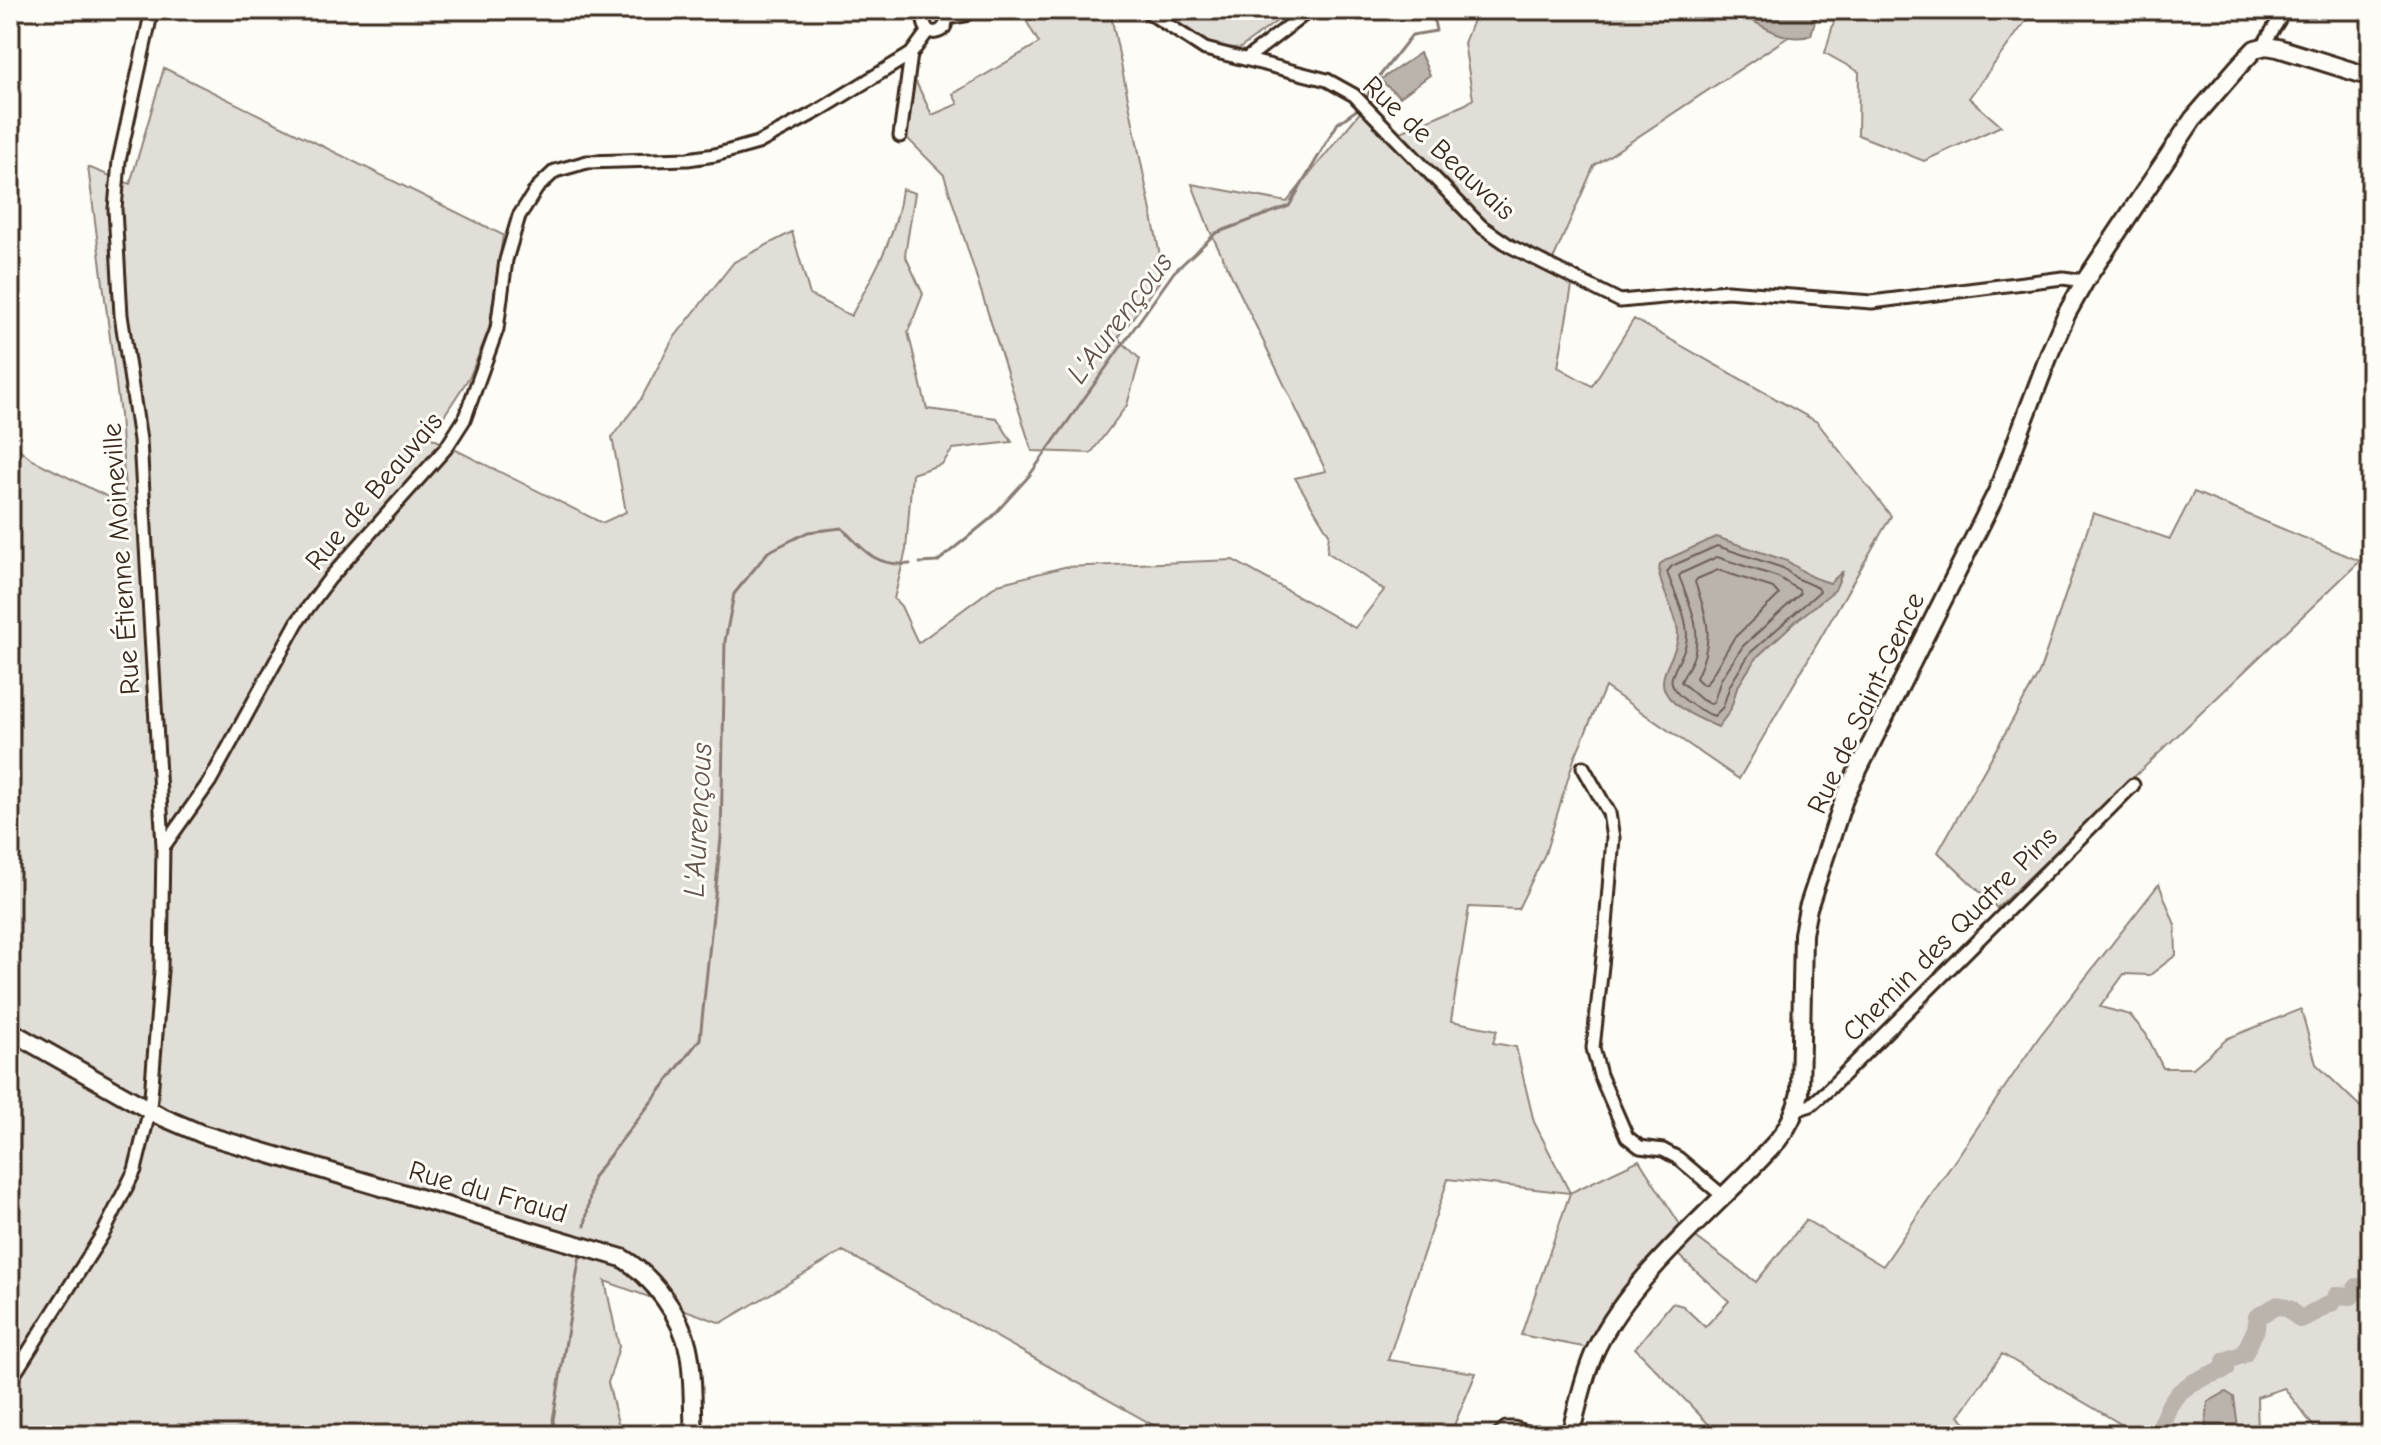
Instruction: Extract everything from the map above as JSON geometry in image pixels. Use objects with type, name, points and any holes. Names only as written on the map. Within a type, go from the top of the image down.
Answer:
[{"type":"street","name":"Rue Étienne Moineville","points":[[10,1381],[104,1232],[135,1170],[150,1109],[161,971],[163,846],[140,440],[121,315],[115,209],[119,161],[152,10]]},
{"type":"street","points":[[928,31],[923,21],[929,10]]},
{"type":"street","points":[[943,14],[965,15],[972,10]]},
{"type":"street","name":"Rue de Beauvais","points":[[1145,10],[1205,49],[1327,80],[1354,95],[1481,226],[1510,246],[1620,301],[1727,291],[1872,302],[2063,278],[2085,281]]},
{"type":"street","points":[[1246,59],[1310,10]]},
{"type":"street","name":"Rue de Saint-Gence","points":[[1570,1435],[1585,1380],[1608,1328],[1649,1274],[1790,1124],[1800,1093],[1803,934],[1808,908],[1845,796],[1997,492],[2061,325],[2085,281],[2193,119],[2255,49],[2266,46],[2285,10]]},
{"type":"street","name":"Rue de Beauvais","points":[[163,846],[210,781],[298,621],[330,578],[446,448],[464,420],[497,329],[506,260],[519,216],[537,188],[555,171],[587,162],[688,159],[758,143],[818,111],[911,54],[928,31],[943,29],[943,14]]},
{"type":"street","points":[[2266,46],[2371,77]]},
{"type":"street","points":[[900,136],[911,54]]},
{"type":"street","points":[[1583,767],[1609,813],[1613,838],[1593,1048],[1600,1075],[1627,1137],[1640,1147],[1663,1150],[1678,1158],[1723,1196]]},
{"type":"street","name":"Chemin des Quatre Pins","points":[[1796,1110],[1811,1105],[1828,1090],[2133,785]]},
{"type":"street","name":"Rue du Fraud","points":[[13,1038],[202,1134],[622,1258],[653,1283],[687,1342],[694,1435]]},
{"type":"street","points":[[126,1097],[142,1092],[152,1079]]},
{"type":"street","points":[[142,1143],[157,1126],[173,1121]]},
{"type":"street","points":[[1498,1435],[1506,1428],[1514,1428],[1536,1435]]},
{"type":"shaded area","points":[[1020,10],[1110,10],[1164,275],[1118,338],[1140,359],[1127,405],[1091,453],[1032,451],[944,175],[907,138],[913,76],[932,115],[958,104],[953,94],[1039,43]]},
{"type":"shaded area","points":[[1157,10],[1292,10],[1239,49],[1210,44]]},
{"type":"shaded area","points":[[1477,10],[1829,10],[1594,166],[1548,271],[1572,286],[1558,367],[1592,386],[1634,319],[1817,422],[1891,516],[1739,779],[1605,687],[1574,759],[1545,854],[1518,909],[1469,907],[1451,1021],[1497,1030],[1493,1043],[1516,1047],[1534,1122],[1570,1193],[1448,1179],[1388,1360],[1476,1373],[1450,1435],[1171,1435],[843,1251],[721,1323],[605,1281],[619,1347],[608,1383],[621,1435],[10,1435],[10,442],[33,460],[126,506],[120,415],[88,167],[130,184],[164,68],[503,235],[489,329],[470,376],[430,437],[602,523],[626,512],[612,437],[641,399],[673,339],[734,262],[792,232],[810,295],[851,316],[889,239],[902,189],[915,193],[905,255],[923,294],[908,332],[927,409],[997,418],[1012,442],[953,449],[942,464],[912,474],[906,550],[894,599],[901,606],[918,643],[998,584],[1064,567],[1233,560],[1355,628],[1384,590],[1327,552],[1329,534],[1295,478],[1326,471],[1210,231],[1192,184],[1287,202],[1361,111],[1389,137],[1466,104],[1473,99],[1464,43]]},
{"type":"shaded area","points":[[1883,10],[2034,10],[1969,98],[2001,126],[1924,161],[1858,135],[1859,72],[1825,53],[1835,18]]},
{"type":"shaded area","points":[[2194,492],[2360,561],[1997,908],[1938,852],[2039,673],[2093,513],[2170,539]]},
{"type":"shaded area","points":[[2159,884],[2175,925],[2176,955],[2150,975],[2124,974],[2100,1007],[2130,1015],[2146,1034],[2163,1068],[2193,1068],[2228,1038],[2301,1009],[2316,1064],[2369,1115],[2371,1435],[2320,1435],[2284,1388],[2257,1397],[2258,1435],[2124,1435],[2129,1429],[2002,1354],[1959,1416],[1976,1435],[1909,1435],[1901,1427],[1894,1435],[1719,1435],[1635,1348],[1672,1303],[1683,1306],[1705,1327],[1729,1301],[1666,1244],[1588,1348],[1521,1335],[1570,1193],[1639,1160],[1681,1226],[1756,1282],[1806,1220],[1883,1266],[2039,1037]]},
{"type":"water","points":[[1739,10],[1814,10],[1815,21],[1811,35],[1793,37],[1764,27],[1738,13]]},
{"type":"water","points":[[1420,53],[1430,75],[1400,97],[1380,80]]},
{"type":"water","points":[[1716,537],[1787,561],[1812,577],[1830,583],[1843,571],[1835,590],[1756,658],[1737,688],[1730,711],[1718,727],[1676,704],[1663,686],[1678,635],[1659,572],[1660,564],[1668,559]]},
{"type":"water","points":[[2226,1392],[2234,1397],[2239,1435],[2205,1435],[2208,1402]]},
{"type":"waterway","name":"L'Aurençous","points":[[1366,100],[1371,87],[1412,35],[1436,31],[1432,10]]},
{"type":"waterway","name":"L'Aurençous","points":[[920,563],[937,562],[990,519],[1029,476],[1174,272],[1216,233],[1289,206],[1338,123],[1358,109]]},
{"type":"waterway","name":"L'Aurençous","points":[[585,1226],[593,1177],[700,1039],[721,838],[725,641],[734,594],[768,552],[808,532],[842,528],[879,560],[910,564]]},
{"type":"waterway","name":"L'Aurençous","points":[[556,1435],[553,1420],[580,1255]]},
{"type":"waterway","points":[[2159,1435],[2165,1414],[2180,1392],[2196,1381],[2226,1369],[2225,1361],[2244,1354],[2256,1329],[2257,1317],[2278,1305],[2289,1309],[2300,1319],[2333,1302],[2337,1295],[2351,1296],[2357,1287],[2371,1290]]}]
